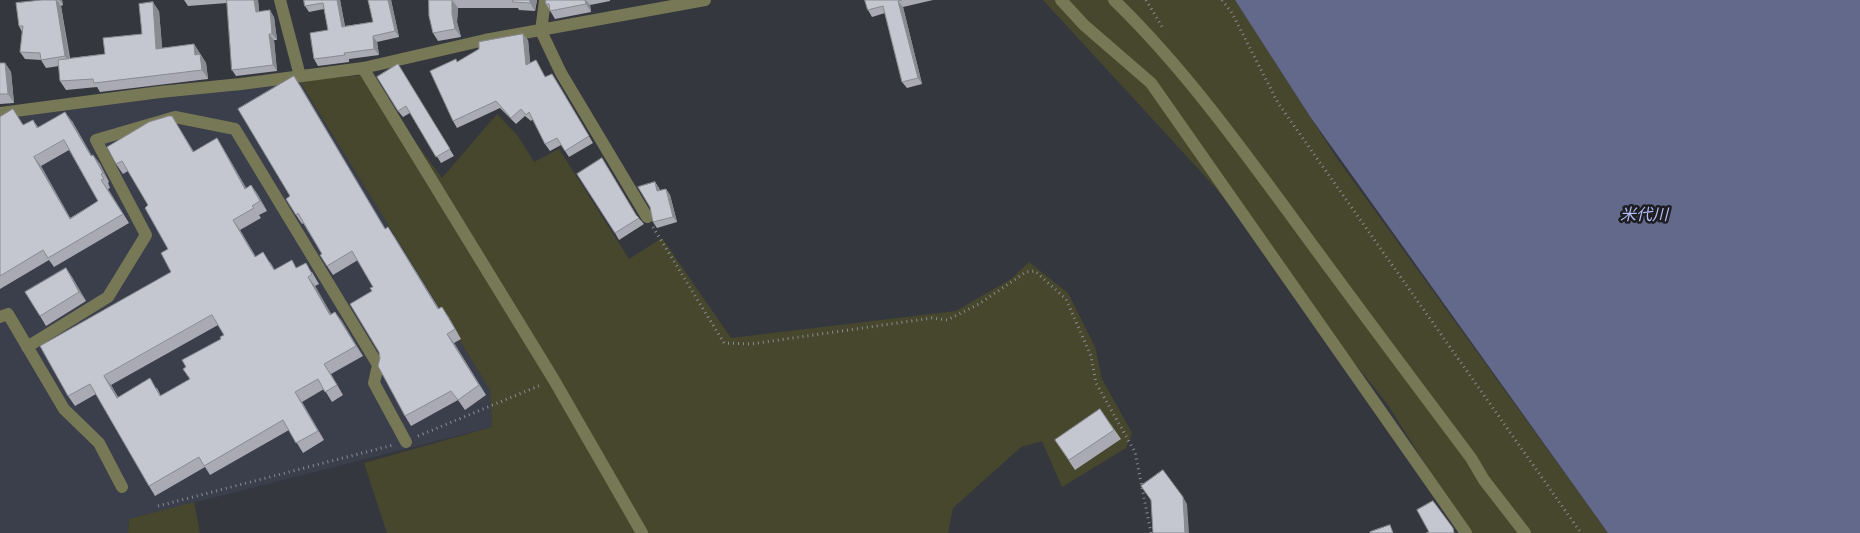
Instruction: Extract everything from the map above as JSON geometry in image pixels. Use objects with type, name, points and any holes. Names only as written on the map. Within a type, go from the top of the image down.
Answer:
[{"type":"street","points":[[280,0],[300,76]]},
{"type":"street","points":[[545,0],[542,30],[561,73],[647,217]]},
{"type":"street","points":[[0,113],[363,68],[485,40],[705,0]]},
{"type":"street","points":[[1061,0],[1084,25],[1151,83],[1466,533]]},
{"type":"street","points":[[1114,0],[1139,24],[1189,83],[1253,164],[1524,532]]},
{"type":"street","points":[[363,68],[554,380],[642,533]]},
{"type":"street","points":[[27,347],[108,297],[146,235],[96,140],[175,117],[235,129],[378,365],[374,383],[406,442]]},
{"type":"street","points":[[0,317],[8,314],[64,409],[98,442],[122,487]]},
{"type":"path","points":[[1222,0],[1232,13],[1278,103],[1581,533]]},
{"type":"path","points":[[647,217],[724,343],[751,344],[932,318],[947,320],[979,304],[1026,272],[1035,271],[1066,299],[1091,356],[1096,384],[1135,452],[1151,533]]},
{"type":"path","points":[[158,506],[406,442],[554,380]]},
{"type":"shaded area","points":[[299,80],[490,390],[492,427],[129,519],[128,533],[0,533],[0,119]]},
{"type":"green space","points":[[1043,0],[1235,0],[1336,157],[1608,533],[1471,533],[1388,405],[1214,186]]},
{"type":"green space","points":[[366,75],[442,178],[497,114],[518,136],[534,162],[559,149],[629,259],[662,238],[731,338],[956,311],[1011,279],[1029,262],[1068,293],[1095,347],[1102,379],[1132,433],[1126,448],[1062,487],[1042,441],[1021,447],[953,508],[948,533],[387,533],[364,463],[492,427],[490,390],[299,80]]},
{"type":"green space","points":[[194,502],[200,533],[128,533],[129,519]]},
{"type":"water","name":"米代川","points":[[1235,0],[1860,0],[1860,533],[1608,533],[1311,118]]},
{"type":"building","points":[[56,0],[65,56],[41,60],[40,53],[20,52],[23,26],[19,26],[16,3]]},
{"type":"building","points":[[227,0],[254,0],[256,12],[270,10],[272,34],[269,34],[273,65],[232,70]]},
{"type":"building","points":[[304,0],[337,0],[342,27],[373,22],[368,0],[388,0],[395,31],[373,36],[374,49],[314,59],[310,33],[328,30],[323,3],[305,6]]},
{"type":"building","points":[[429,0],[452,0],[455,29],[433,33],[429,16]]},
{"type":"building","points":[[513,0],[530,0],[530,3],[513,2]]},
{"type":"building","points":[[546,0],[585,0],[586,4],[550,11]]},
{"type":"building","points":[[865,0],[902,0],[898,1],[918,78],[902,82],[883,6],[868,10]]},
{"type":"building","points":[[153,2],[156,49],[194,44],[195,55],[200,54],[202,70],[94,83],[93,79],[60,81],[58,60],[105,54],[103,38],[142,34],[139,4]]},
{"type":"building","points":[[523,34],[526,65],[536,60],[545,77],[552,74],[589,136],[565,151],[557,138],[545,144],[529,112],[526,115],[521,109],[511,118],[496,101],[453,121],[430,71],[456,59],[457,62],[479,49],[479,42]]},
{"type":"building","points":[[0,63],[5,63],[8,94],[0,94]]},
{"type":"building","points":[[398,64],[450,149],[436,157],[406,106],[398,111],[377,77]]},
{"type":"building","points":[[294,76],[385,229],[388,227],[438,309],[442,307],[455,329],[447,334],[479,385],[458,400],[451,391],[405,416],[378,366],[379,352],[350,304],[372,291],[370,288],[373,287],[352,251],[327,266],[298,213],[296,215],[286,199],[290,196],[238,109]]},
{"type":"building","points":[[13,109],[23,125],[33,120],[37,128],[65,112],[91,156],[93,155],[103,173],[101,174],[104,179],[101,180],[123,214],[48,258],[43,250],[0,276],[0,117]],"holes":[[[64,140],[98,201],[70,219],[34,157]]]},
{"type":"building","points":[[172,116],[193,152],[217,138],[245,189],[251,185],[260,201],[252,206],[254,208],[233,220],[255,257],[263,252],[274,270],[292,260],[296,268],[306,263],[312,274],[308,277],[330,315],[335,312],[356,346],[324,364],[337,385],[325,392],[318,379],[295,392],[318,431],[296,443],[283,420],[204,466],[199,457],[149,486],[90,384],[68,396],[40,346],[171,272],[161,253],[168,249],[145,208],[148,205],[122,161],[116,164],[107,147],[149,122]],"holes":[[[212,315],[224,335],[220,337],[221,339],[182,360],[186,367],[183,369],[190,379],[160,396],[150,378],[117,398],[104,376]]]},
{"type":"building","points":[[602,158],[639,218],[615,233],[577,174]]},
{"type":"building","points":[[655,182],[657,191],[666,189],[673,217],[653,222],[650,207],[638,187]]},
{"type":"building","points":[[66,268],[79,292],[40,316],[25,292]]},
{"type":"building","points":[[1100,409],[1114,430],[1069,460],[1055,440]]},
{"type":"building","points":[[1163,470],[1183,497],[1185,533],[1153,533],[1151,500],[1141,486]]},
{"type":"building","points":[[1433,501],[1453,528],[1454,533],[1426,533],[1429,532],[1417,510]]},
{"type":"building","points":[[1390,525],[1393,533],[1370,533],[1370,532]]}]
